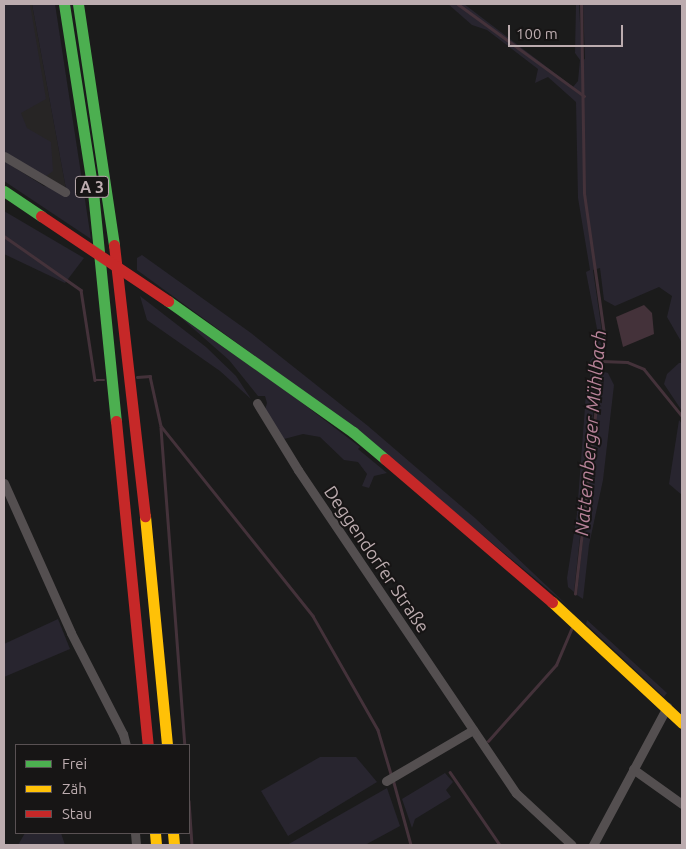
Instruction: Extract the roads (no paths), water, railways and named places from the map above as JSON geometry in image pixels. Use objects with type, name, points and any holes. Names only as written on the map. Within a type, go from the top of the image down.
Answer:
[{"type":"main road","name":"A 3","points":[[64,4],[93,192],[113,370],[148,744]]},
{"type":"main road","name":"A 3","points":[[78,4],[107,190],[129,368],[167,744]]},
{"type":"main road","points":[[4,190],[168,301],[353,432],[573,619],[682,723]]},
{"type":"street","points":[[4,156],[65,192]]},
{"type":"street","name":"Deggendorfer Straße","points":[[257,403],[298,470],[516,792],[572,845]]},
{"type":"street","points":[[4,483],[26,536],[123,734],[126,744]]},
{"type":"street","points":[[592,845],[667,707]]},
{"type":"street","points":[[390,779],[473,730]]},
{"type":"street","points":[[633,769],[682,804]]},
{"type":"waterway","points":[[458,4],[584,96]]},
{"type":"waterway","name":"Natternberger Mühlbach","points":[[575,594],[604,334],[584,193],[581,4]]},
{"type":"waterway","points":[[4,236],[81,290],[95,380],[104,380]]},
{"type":"waterway","points":[[601,361],[627,362],[644,369],[682,416]]},
{"type":"waterway","points":[[137,377],[150,376],[161,426],[313,616],[378,730],[391,774]]},
{"type":"waterway","points":[[161,428],[185,744]]},
{"type":"waterway","name":"Natternberger Mühlbach","points":[[488,741],[556,665],[571,629]]},
{"type":"waterway","name":"Natternberger Mühlbach","points":[[450,772],[500,845]]},
{"type":"waterway","points":[[393,779],[411,845]]},
{"type":"waterway","points":[[190,816],[192,845]]}]
